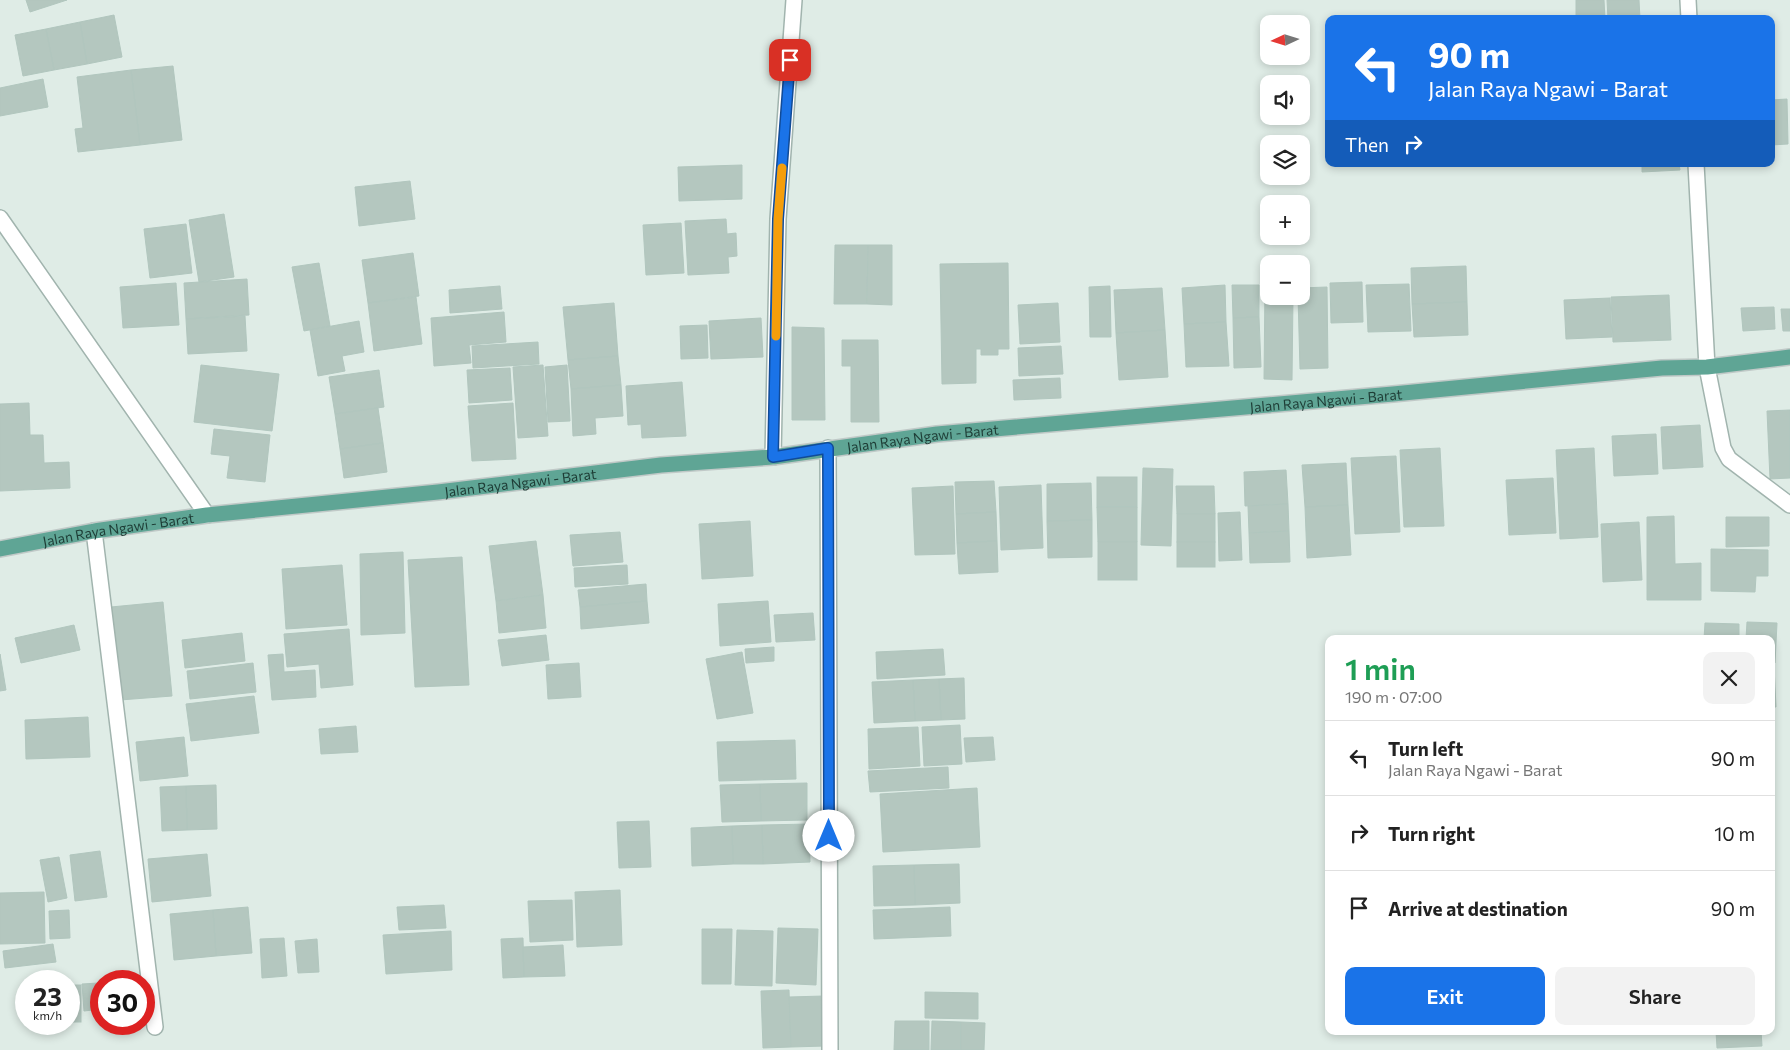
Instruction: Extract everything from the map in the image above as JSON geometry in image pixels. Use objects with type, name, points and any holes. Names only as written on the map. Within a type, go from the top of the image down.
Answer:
[{"type":"main road","name":"Jalan Raya Ngawi - Barat","points":[[0,549],[94,531],[207,515],[438,492],[661,466],[773,457],[828,448],[1022,425],[1393,394],[1662,368],[1707,367],[1790,357]]},
{"type":"street","points":[[773,457],[778,219],[794,0]]},
{"type":"street","points":[[1688,0],[1689,15]]},
{"type":"street","points":[[1696,167],[1707,367],[1725,454],[1790,505]]},
{"type":"street","points":[[0,218],[207,515]]},
{"type":"street","points":[[828,448],[830,1050]]},
{"type":"street","points":[[94,531],[147,970]]},
{"type":"building","points":[[26,0],[67,0],[30,12]]},
{"type":"building","points":[[1576,0],[1604,0],[1605,15],[1576,15]]},
{"type":"building","points":[[1607,0],[1639,0],[1640,15],[1608,15]]},
{"type":"building","points":[[114,15],[122,57],[87,64],[80,22]]},
{"type":"building","points":[[80,22],[87,64],[54,70],[46,29]]},
{"type":"building","points":[[46,29],[54,70],[23,76],[15,35]]},
{"type":"building","points":[[173,66],[182,140],[140,145],[131,70]]},
{"type":"building","points":[[131,70],[140,145],[78,152],[75,129],[83,128],[77,77]]},
{"type":"building","points":[[43,79],[48,107],[0,116],[0,88]]},
{"type":"building","points":[[1787,99],[1788,144],[1775,145],[1775,100]]},
{"type":"building","points":[[742,165],[742,199],[679,201],[678,167]]},
{"type":"building","points":[[1642,167],[1680,167],[1680,170],[1642,172]]},
{"type":"building","points":[[410,181],[415,219],[359,226],[355,187]]},
{"type":"building","points":[[224,214],[234,277],[199,282],[189,220]]},
{"type":"building","points":[[726,219],[727,234],[736,233],[737,256],[728,257],[729,273],[688,275],[685,221]]},
{"type":"building","points":[[681,223],[684,273],[646,275],[643,225]]},
{"type":"building","points":[[186,224],[192,273],[150,278],[144,229]]},
{"type":"building","points":[[835,245],[868,245],[867,304],[834,304]]},
{"type":"building","points":[[868,245],[892,245],[892,305],[867,304]]},
{"type":"building","points":[[413,253],[419,296],[368,303],[362,260]]},
{"type":"building","points":[[319,263],[330,326],[304,331],[292,267]]},
{"type":"building","points":[[1008,263],[1009,349],[998,349],[998,355],[981,355],[981,349],[976,349],[976,383],[942,384],[940,264]]},
{"type":"building","points":[[1466,266],[1467,302],[1412,304],[1411,268]]},
{"type":"building","points":[[247,279],[249,315],[186,319],[184,283]]},
{"type":"building","points":[[1362,282],[1363,322],[1331,323],[1330,283]]},
{"type":"building","points":[[176,283],[179,325],[123,328],[120,287]]},
{"type":"building","points":[[1409,284],[1411,331],[1368,332],[1366,285]]},
{"type":"building","points":[[1225,285],[1226,322],[1184,324],[1182,288]]},
{"type":"building","points":[[1232,285],[1259,285],[1259,317],[1233,318]]},
{"type":"building","points":[[500,286],[502,309],[450,313],[449,290]]},
{"type":"building","points":[[1110,286],[1111,337],[1090,337],[1089,287]]},
{"type":"building","points":[[1327,287],[1328,368],[1300,369],[1298,305],[1310,305],[1310,288]]},
{"type":"building","points":[[1162,288],[1165,330],[1116,333],[1114,290]]},
{"type":"building","points":[[1669,295],[1671,340],[1613,342],[1611,297]]},
{"type":"building","points":[[416,297],[422,344],[374,351],[368,303]]},
{"type":"building","points":[[1610,298],[1612,337],[1566,339],[1564,300]]},
{"type":"building","points":[[1467,302],[1468,335],[1414,337],[1412,304]]},
{"type":"building","points":[[614,303],[618,356],[568,360],[563,307]]},
{"type":"building","points":[[1058,303],[1060,342],[1020,344],[1018,305]]},
{"type":"building","points":[[1265,305],[1293,305],[1292,380],[1264,379]]},
{"type":"building","points":[[1774,307],[1775,329],[1743,331],[1741,308]]},
{"type":"building","points":[[1781,309],[1790,309],[1790,331],[1783,331]]},
{"type":"building","points":[[504,312],[506,342],[469,345],[471,363],[434,366],[431,318]]},
{"type":"building","points":[[245,316],[247,351],[188,354],[186,319]]},
{"type":"building","points":[[1259,317],[1261,367],[1234,368],[1233,318]]},
{"type":"building","points":[[761,318],[763,357],[711,359],[709,321]]},
{"type":"building","points":[[359,321],[364,352],[342,356],[345,371],[318,376],[310,330]]},
{"type":"building","points":[[1226,322],[1229,366],[1186,367],[1184,324]]},
{"type":"building","points":[[707,325],[708,358],[681,359],[680,326]]},
{"type":"building","points":[[792,327],[824,328],[825,420],[792,420]]},
{"type":"building","points":[[1165,330],[1168,377],[1119,380],[1116,333]]},
{"type":"building","points":[[842,340],[878,340],[879,422],[851,422],[851,366],[842,366]]},
{"type":"building","points":[[538,342],[539,364],[473,368],[472,346]]},
{"type":"building","points":[[1061,346],[1063,374],[1019,376],[1018,348]]},
{"type":"building","points":[[618,356],[621,385],[571,389],[568,360]]},
{"type":"building","points":[[201,365],[279,374],[272,431],[194,422]]},
{"type":"building","points":[[543,365],[548,436],[518,438],[513,367]]},
{"type":"building","points":[[567,365],[570,421],[548,422],[545,367]]},
{"type":"building","points":[[510,368],[512,400],[469,403],[467,370]]},
{"type":"building","points":[[379,370],[384,407],[335,414],[329,377]]},
{"type":"building","points":[[1060,378],[1061,398],[1014,400],[1013,380]]},
{"type":"building","points":[[682,382],[686,436],[642,438],[641,424],[628,425],[626,386]]},
{"type":"building","points":[[621,385],[623,416],[595,418],[596,434],[573,436],[571,389]]},
{"type":"building","points":[[29,403],[30,435],[43,435],[44,463],[69,462],[70,488],[0,491],[0,404]]},
{"type":"building","points":[[513,403],[516,459],[472,461],[468,406]]},
{"type":"building","points":[[378,408],[383,443],[340,449],[335,414]]},
{"type":"building","points":[[1790,410],[1790,478],[1770,479],[1767,411]]},
{"type":"building","points":[[1700,425],[1703,467],[1663,469],[1661,427]]},
{"type":"building","points":[[214,429],[270,435],[265,482],[227,478],[230,456],[211,454]]},
{"type":"building","points":[[1656,434],[1658,474],[1614,476],[1612,436]]},
{"type":"building","points":[[383,443],[387,472],[344,478],[340,449]]},
{"type":"building","points":[[1440,448],[1444,526],[1404,527],[1400,450]]},
{"type":"building","points":[[1594,448],[1598,537],[1560,539],[1556,450]]},
{"type":"building","points":[[1396,456],[1400,532],[1355,534],[1351,458]]},
{"type":"building","points":[[1346,463],[1348,505],[1305,507],[1302,465]]},
{"type":"building","points":[[1143,468],[1173,469],[1171,546],[1141,545]]},
{"type":"building","points":[[1286,470],[1288,504],[1245,506],[1244,472]]},
{"type":"building","points":[[1097,477],[1137,477],[1137,507],[1097,507]]},
{"type":"building","points":[[1553,478],[1556,533],[1509,535],[1506,480]]},
{"type":"building","points":[[994,481],[996,512],[956,514],[955,482]]},
{"type":"building","points":[[1091,483],[1092,520],[1047,521],[1047,484]]},
{"type":"building","points":[[1041,485],[1043,548],[1001,550],[999,487]]},
{"type":"building","points":[[953,486],[955,554],[915,555],[912,488]]},
{"type":"building","points":[[1176,486],[1214,486],[1215,514],[1177,514]]},
{"type":"building","points":[[1288,504],[1289,531],[1249,533],[1248,506]]},
{"type":"building","points":[[1348,505],[1351,555],[1307,558],[1305,507]]},
{"type":"building","points":[[1097,507],[1137,507],[1137,542],[1098,542]]},
{"type":"building","points":[[996,512],[997,541],[957,543],[956,514]]},
{"type":"building","points":[[1240,512],[1242,560],[1219,561],[1218,513]]},
{"type":"building","points":[[1177,514],[1215,514],[1215,542],[1177,542]]},
{"type":"building","points":[[1674,516],[1675,564],[1701,563],[1701,600],[1647,600],[1647,517]]},
{"type":"building","points":[[1726,517],[1769,517],[1769,546],[1726,547]]},
{"type":"building","points":[[1092,520],[1092,557],[1048,558],[1047,521]]},
{"type":"building","points":[[750,521],[753,576],[702,579],[699,524]]},
{"type":"building","points":[[1639,522],[1642,580],[1603,582],[1601,524]]},
{"type":"building","points":[[1289,531],[1290,562],[1250,563],[1249,533]]},
{"type":"building","points":[[620,532],[623,562],[573,566],[570,535]]},
{"type":"building","points":[[536,541],[543,595],[496,601],[489,546]]},
{"type":"building","points":[[997,541],[998,572],[959,574],[957,543]]},
{"type":"building","points":[[1098,542],[1137,542],[1137,580],[1098,580]]},
{"type":"building","points":[[1177,542],[1215,542],[1215,567],[1177,567]]},
{"type":"building","points":[[1711,549],[1768,550],[1768,576],[1756,576],[1755,592],[1711,591]]},
{"type":"building","points":[[403,552],[405,633],[361,635],[360,554]]},
{"type":"building","points":[[462,557],[469,685],[415,687],[408,560]]},
{"type":"building","points":[[342,565],[347,625],[286,629],[282,569]]},
{"type":"building","points":[[627,565],[628,584],[575,587],[574,568]]},
{"type":"building","points":[[646,584],[647,601],[580,607],[578,590]]},
{"type":"building","points":[[543,595],[546,628],[499,633],[496,601]]},
{"type":"building","points":[[647,601],[649,623],[581,629],[580,607]]},
{"type":"building","points":[[768,601],[771,642],[720,646],[718,604]]},
{"type":"building","points":[[163,602],[172,696],[120,700],[111,607]]},
{"type":"building","points":[[813,613],[815,640],[776,642],[774,615]]},
{"type":"building","points":[[1747,622],[1777,623],[1775,663],[1775,635],[1746,635]]},
{"type":"building","points":[[1705,623],[1739,624],[1739,635],[1704,635]]},
{"type":"building","points":[[74,625],[80,650],[21,663],[15,638]]},
{"type":"building","points":[[349,629],[353,685],[321,688],[319,664],[287,667],[284,634]]},
{"type":"building","points":[[242,633],[245,661],[185,668],[182,640]]},
{"type":"building","points":[[546,635],[549,660],[502,666],[498,640]]},
{"type":"building","points":[[774,647],[774,661],[746,663],[745,649]]},
{"type":"building","points":[[943,649],[945,675],[877,679],[876,652]]},
{"type":"building","points":[[742,652],[753,713],[717,719],[706,659]]},
{"type":"building","points":[[0,654],[6,690],[0,691]]},
{"type":"building","points":[[283,654],[284,672],[315,670],[316,697],[272,700],[268,655]]},
{"type":"building","points":[[253,663],[256,692],[190,699],[187,671]]},
{"type":"building","points":[[579,663],[581,697],[548,699],[546,665]]},
{"type":"building","points":[[964,678],[965,719],[941,720],[939,679]]},
{"type":"building","points":[[939,679],[941,720],[915,721],[913,680]]},
{"type":"building","points":[[913,680],[915,721],[874,723],[872,682]]},
{"type":"building","points":[[254,696],[259,733],[191,741],[186,704]]},
{"type":"building","points":[[88,717],[90,757],[26,759],[25,720]]},
{"type":"building","points":[[960,725],[962,764],[924,766],[922,727]]},
{"type":"building","points":[[356,726],[358,752],[321,754],[319,729]]},
{"type":"building","points":[[918,727],[920,766],[869,769],[868,729]]},
{"type":"building","points":[[184,737],[188,776],[140,781],[136,742]]},
{"type":"building","points":[[993,737],[995,760],[966,762],[964,738]]},
{"type":"building","points":[[795,740],[796,779],[719,781],[717,742]]},
{"type":"building","points":[[948,767],[949,788],[870,792],[868,771]]},
{"type":"building","points":[[807,783],[807,820],[761,821],[760,784]]},
{"type":"building","points":[[760,784],[761,821],[722,822],[720,785]]},
{"type":"building","points":[[216,785],[217,829],[187,830],[186,786]]},
{"type":"building","points":[[186,786],[187,830],[162,831],[160,787]]},
{"type":"building","points":[[977,788],[980,847],[883,852],[880,794]]},
{"type":"building","points":[[649,821],[651,867],[619,868],[617,822]]},
{"type":"building","points":[[809,824],[810,862],[763,864],[762,825]]},
{"type":"building","points":[[762,825],[763,864],[733,864],[732,826]]},
{"type":"building","points":[[732,826],[733,864],[692,866],[691,828]]},
{"type":"building","points":[[100,851],[107,897],[75,901],[70,855]]},
{"type":"building","points":[[207,854],[211,896],[152,902],[148,859]]},
{"type":"building","points":[[59,857],[67,898],[48,902],[40,860]]},
{"type":"building","points":[[959,864],[960,903],[915,905],[914,865]]},
{"type":"building","points":[[914,865],[915,905],[874,906],[873,866]]},
{"type":"building","points":[[620,890],[622,945],[577,947],[575,892]]},
{"type":"building","points":[[44,892],[45,943],[0,944],[0,893]]},
{"type":"building","points":[[572,900],[573,940],[530,942],[528,901]]},
{"type":"building","points":[[444,905],[446,928],[399,930],[397,907]]},
{"type":"building","points":[[248,907],[252,953],[216,956],[213,910]]},
{"type":"building","points":[[950,907],[951,936],[874,939],[873,910]]},
{"type":"building","points":[[69,910],[70,938],[50,939],[49,911]]},
{"type":"building","points":[[213,910],[216,956],[174,960],[170,914]]},
{"type":"building","points":[[778,928],[818,929],[816,985],[776,983]]},
{"type":"building","points":[[702,929],[732,929],[731,984],[702,984]]},
{"type":"building","points":[[737,930],[773,931],[772,986],[735,985]]},
{"type":"building","points":[[451,931],[452,970],[386,974],[383,935]]},
{"type":"building","points":[[284,938],[287,976],[262,978],[260,939]]},
{"type":"building","points":[[523,938],[524,977],[503,978],[501,939]]},
{"type":"building","points":[[317,939],[319,972],[298,973],[295,941]]},
{"type":"building","points":[[53,944],[56,962],[5,968],[3,951]]},
{"type":"building","points":[[563,945],[565,976],[524,977],[523,947]]},
{"type":"building","points":[[82,984],[90,984],[90,1010],[84,1011]]},
{"type":"building","points":[[80,985],[81,985],[80,1022]]},
{"type":"building","points":[[789,990],[791,1047],[763,1048],[761,991]]},
{"type":"building","points":[[925,992],[978,993],[978,1019],[925,1018]]},
{"type":"building","points":[[824,996],[825,1046],[791,1047],[789,997]]},
{"type":"building","points":[[895,1021],[929,1021],[929,1050],[894,1050]]},
{"type":"building","points":[[932,1021],[961,1022],[961,1050],[931,1050]]},
{"type":"building","points":[[961,1022],[985,1023],[984,1050],[961,1050]]},
{"type":"building","points":[[1716,1035],[1761,1035],[1762,1046],[1717,1048]]},
{"type":"slow traffic","points":[[776,336],[778,219],[782,168]]},
{"type":"route","points":[[790,60],[778,219],[773,457],[828,448],[829,836]]}]
